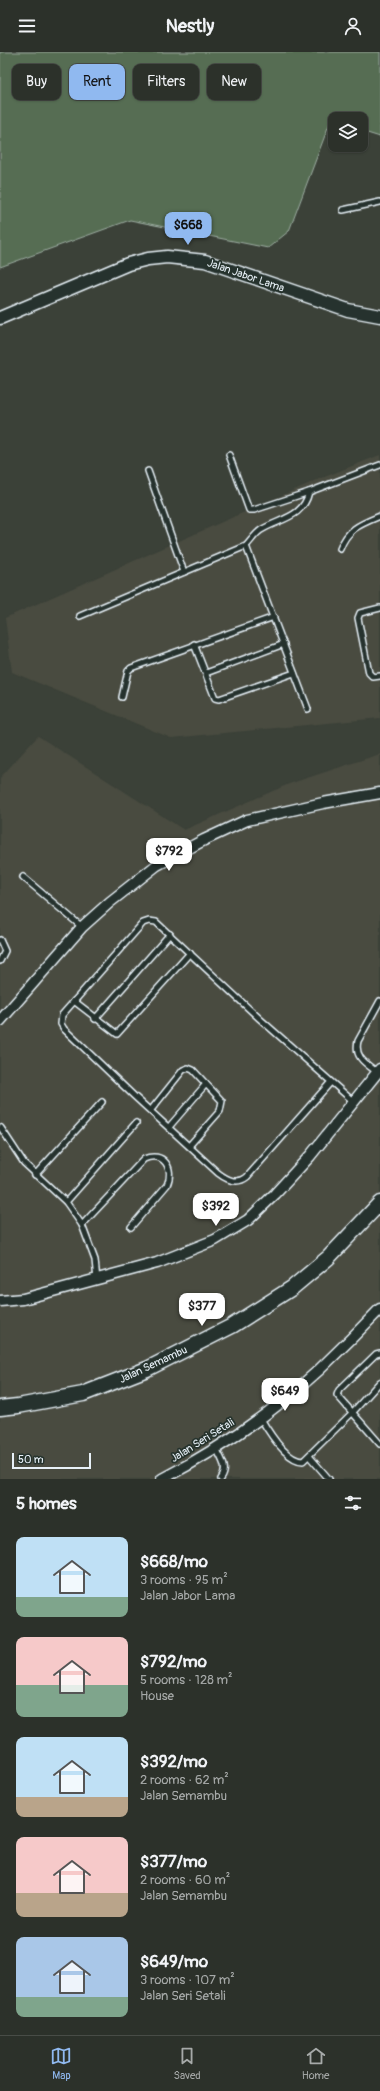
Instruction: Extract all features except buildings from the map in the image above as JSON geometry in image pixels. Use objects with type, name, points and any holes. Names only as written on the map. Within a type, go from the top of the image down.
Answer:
[{"type":"main road","name":"Jalan Semambu","points":[[0,1408],[83,1394],[147,1368],[232,1326],[292,1288],[328,1258],[380,1203]]},
{"type":"street","name":"Jalan Jabor Lama","points":[[0,318],[116,268],[148,259],[167,257],[205,261],[348,310],[380,316]]},
{"type":"street","points":[[0,1021],[82,927],[110,902],[157,865],[204,840],[247,820],[323,803],[380,793]]},
{"type":"street","points":[[0,1301],[23,1299],[157,1263],[215,1240],[248,1220],[275,1194],[310,1156],[379,1071]]},
{"type":"street","name":"Jalan Seri Setali","points":[[162,1479],[215,1447],[260,1417],[319,1370],[380,1310]]},
{"type":"lane","points":[[343,210],[380,202]]},
{"type":"lane","points":[[229,455],[249,510],[254,510],[309,492],[380,465]]},
{"type":"lane","points":[[148,471],[184,572]]},
{"type":"lane","points":[[80,616],[246,546],[260,531],[301,510],[306,502],[309,492]]},
{"type":"lane","points":[[340,549],[349,532],[364,522],[380,516]]},
{"type":"lane","points":[[246,546],[308,709]]},
{"type":"lane","points":[[380,608],[360,613],[358,618],[369,674],[373,677],[380,676]]},
{"type":"lane","points":[[122,697],[128,671],[131,668],[194,644],[274,617]]},
{"type":"lane","points":[[194,644],[215,698],[219,700],[294,673]]},
{"type":"lane","points":[[206,673],[284,644]]},
{"type":"lane","points":[[23,877],[82,927]]},
{"type":"lane","points":[[330,1083],[298,1121],[242,1180],[236,1181],[227,1179],[189,1146],[64,1029],[61,1024],[62,1015],[143,923],[149,921],[156,922],[330,1083],[354,1102]]},
{"type":"lane","points":[[95,1018],[170,934]]},
{"type":"lane","points":[[0,940],[5,951],[0,961]]},
{"type":"lane","points":[[74,1001],[115,1034],[120,1033],[190,953]]},
{"type":"lane","points":[[379,1071],[362,1061],[356,1048],[358,1041],[380,1001]]},
{"type":"lane","points":[[150,1110],[183,1070],[188,1068],[193,1070],[222,1101],[222,1106],[220,1111],[189,1146]]},
{"type":"lane","points":[[169,1127],[206,1084]]},
{"type":"lane","points":[[35,1175],[102,1102]]},
{"type":"lane","points":[[66,1202],[136,1123]]},
{"type":"lane","points":[[1,1128],[24,1163],[35,1175],[66,1202],[82,1225],[95,1260],[98,1280]]},
{"type":"lane","points":[[82,1225],[144,1159],[150,1156],[166,1162],[171,1168],[171,1177],[167,1185],[131,1227]]},
{"type":"lane","points":[[380,1353],[376,1354],[339,1390],[338,1395],[339,1399],[380,1444]]},
{"type":"lane","points":[[260,1417],[268,1431],[291,1458],[297,1461],[303,1461],[310,1456],[352,1413],[380,1382]]},
{"type":"lane","points":[[215,1447],[225,1468],[225,1473],[221,1479]]},
{"type":"lane","points":[[310,1456],[329,1479]]},
{"type":"shaded area","points":[[380,455],[380,718],[171,738],[12,672],[5,618],[317,480]]},
{"type":"shaded area","points":[[38,736],[184,830],[289,784],[380,754],[380,1479],[0,1479],[0,778]]},
{"type":"green space","points":[[0,52],[380,52],[380,137],[368,133],[368,112],[328,112],[328,127],[289,231],[268,248],[130,220],[0,267]]}]
